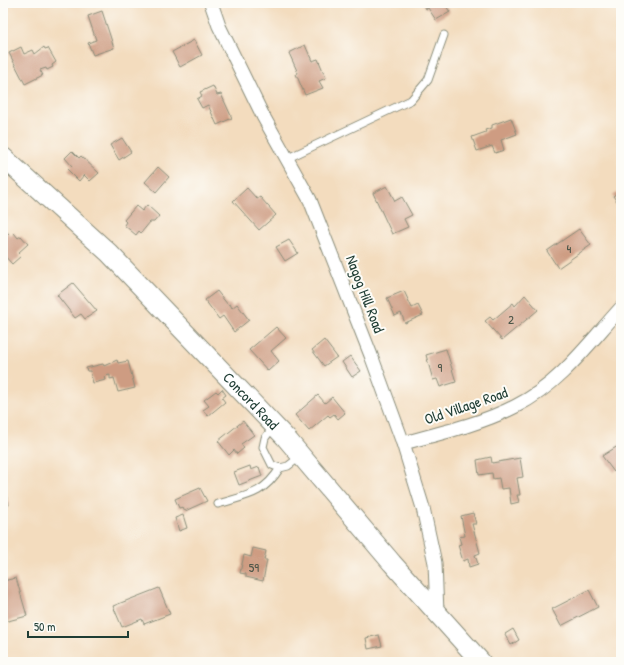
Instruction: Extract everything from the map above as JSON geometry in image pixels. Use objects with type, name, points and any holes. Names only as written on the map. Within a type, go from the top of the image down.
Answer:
[{"type":"street","name":"Nagog Hill Road","points":[[211,3],[221,30],[286,159],[310,200],[341,277],[403,443],[423,508],[435,563],[437,614]]},
{"type":"street","name":"Concord Road","points":[[3,157],[109,253],[274,426],[392,563],[481,662]]},
{"type":"street","name":"Old Village Road","points":[[403,443],[456,429],[518,406],[564,370],[621,308]]},
{"type":"lane","points":[[286,159],[411,100],[428,80],[444,35]]},
{"type":"lane","points":[[274,426],[265,438],[263,447],[272,465],[280,468],[288,466],[301,456]]},
{"type":"lane","points":[[218,504],[255,493],[271,482],[280,468]]},
{"type":"building","points":[[423,3],[444,3],[450,12],[436,20],[428,8],[426,9]]},
{"type":"building","points":[[102,11],[114,48],[93,55],[88,43],[96,40],[88,16]]},
{"type":"building","points":[[194,40],[202,55],[180,67],[172,52]]},
{"type":"building","points":[[305,45],[312,61],[318,59],[326,78],[319,81],[323,88],[305,95],[296,74],[298,73],[289,53]]},
{"type":"building","points":[[21,47],[24,54],[33,50],[35,54],[44,47],[45,49],[48,48],[56,62],[52,65],[53,67],[47,70],[46,68],[40,70],[43,75],[25,84],[9,53]]},
{"type":"building","points":[[213,86],[217,95],[221,94],[232,118],[217,125],[208,105],[202,108],[197,99],[202,96],[200,92]]},
{"type":"building","points":[[511,118],[517,134],[501,140],[504,150],[495,153],[492,146],[477,151],[472,137],[486,132],[485,130],[492,128],[492,125]]},
{"type":"building","points":[[122,138],[131,152],[119,160],[110,145]]},
{"type":"building","points":[[72,151],[79,158],[81,156],[99,173],[90,181],[84,175],[79,181],[68,170],[72,166],[65,158]]},
{"type":"building","points":[[158,167],[169,177],[156,192],[145,182]]},
{"type":"building","points":[[387,186],[395,201],[402,197],[412,215],[404,219],[408,227],[392,234],[373,193]]},
{"type":"building","points":[[247,188],[257,199],[260,197],[276,215],[259,230],[233,201]]},
{"type":"building","points":[[621,190],[621,207],[613,196]]},
{"type":"building","points":[[147,205],[159,216],[154,222],[150,222],[141,233],[139,231],[136,235],[124,225],[126,222],[124,220],[136,206],[142,211]]},
{"type":"building","points":[[579,229],[591,245],[558,268],[547,251]]},
{"type":"building","points":[[6,231],[11,236],[14,233],[18,238],[21,236],[28,244],[18,253],[21,256],[12,264],[3,254],[3,232],[4,233]]},
{"type":"building","points":[[289,240],[298,253],[285,261],[276,247]]},
{"type":"building","points":[[73,283],[97,311],[85,319],[81,314],[75,318],[57,295]]},
{"type":"building","points":[[217,291],[232,308],[237,304],[249,320],[234,332],[223,316],[219,319],[205,300]]},
{"type":"building","points":[[404,291],[412,308],[418,305],[423,315],[405,323],[401,313],[395,316],[387,298]]},
{"type":"building","points":[[525,295],[538,310],[502,340],[485,321],[490,317],[493,320],[513,303],[515,306]]},
{"type":"building","points":[[276,327],[286,338],[271,351],[279,361],[268,371],[249,350]]},
{"type":"building","points":[[324,340],[337,357],[324,366],[312,350]]},
{"type":"building","points":[[446,349],[456,382],[440,387],[437,379],[433,380],[426,355]]},
{"type":"building","points":[[350,356],[361,371],[352,377],[342,362]]},
{"type":"building","points":[[117,360],[118,363],[128,361],[135,388],[118,392],[114,378],[110,379],[110,375],[105,376],[106,380],[93,383],[90,371],[87,371],[86,368],[103,364],[104,366]]},
{"type":"building","points":[[222,389],[226,395],[222,398],[225,402],[208,416],[203,410],[209,406],[204,400],[216,391],[218,393]]},
{"type":"building","points":[[318,395],[325,403],[332,397],[345,413],[338,419],[334,414],[330,417],[328,415],[309,431],[295,415]]},
{"type":"building","points":[[243,421],[254,435],[241,444],[244,448],[237,454],[234,450],[229,455],[218,441]]},
{"type":"building","points":[[621,444],[621,466],[614,472],[602,456]]},
{"type":"building","points":[[491,457],[492,463],[520,458],[523,477],[517,478],[520,495],[517,495],[519,502],[511,504],[509,488],[501,489],[499,478],[493,479],[492,473],[479,475],[477,460]]},
{"type":"building","points":[[250,466],[251,470],[259,467],[262,476],[239,485],[234,472]]},
{"type":"building","points":[[3,485],[9,505],[3,507]]},
{"type":"building","points":[[200,488],[207,501],[185,511],[183,507],[179,508],[175,499]]},
{"type":"building","points":[[473,513],[476,524],[472,524],[480,553],[475,555],[478,564],[469,567],[468,559],[463,561],[458,545],[461,544],[459,537],[465,536],[461,516]]},
{"type":"building","points":[[183,515],[187,528],[179,531],[175,518]]},
{"type":"building","points":[[253,548],[266,551],[264,560],[267,560],[263,581],[246,577],[246,574],[240,573],[244,555],[251,557]]},
{"type":"building","points":[[16,578],[27,616],[8,621],[5,613],[3,614],[3,581]]},
{"type":"building","points":[[159,588],[170,614],[144,624],[142,619],[122,627],[113,606]]},
{"type":"building","points":[[589,590],[598,607],[561,626],[552,609]]},
{"type":"building","points":[[513,629],[519,640],[511,645],[505,634]]},
{"type":"building","points":[[379,635],[382,646],[368,649],[366,638]]}]
